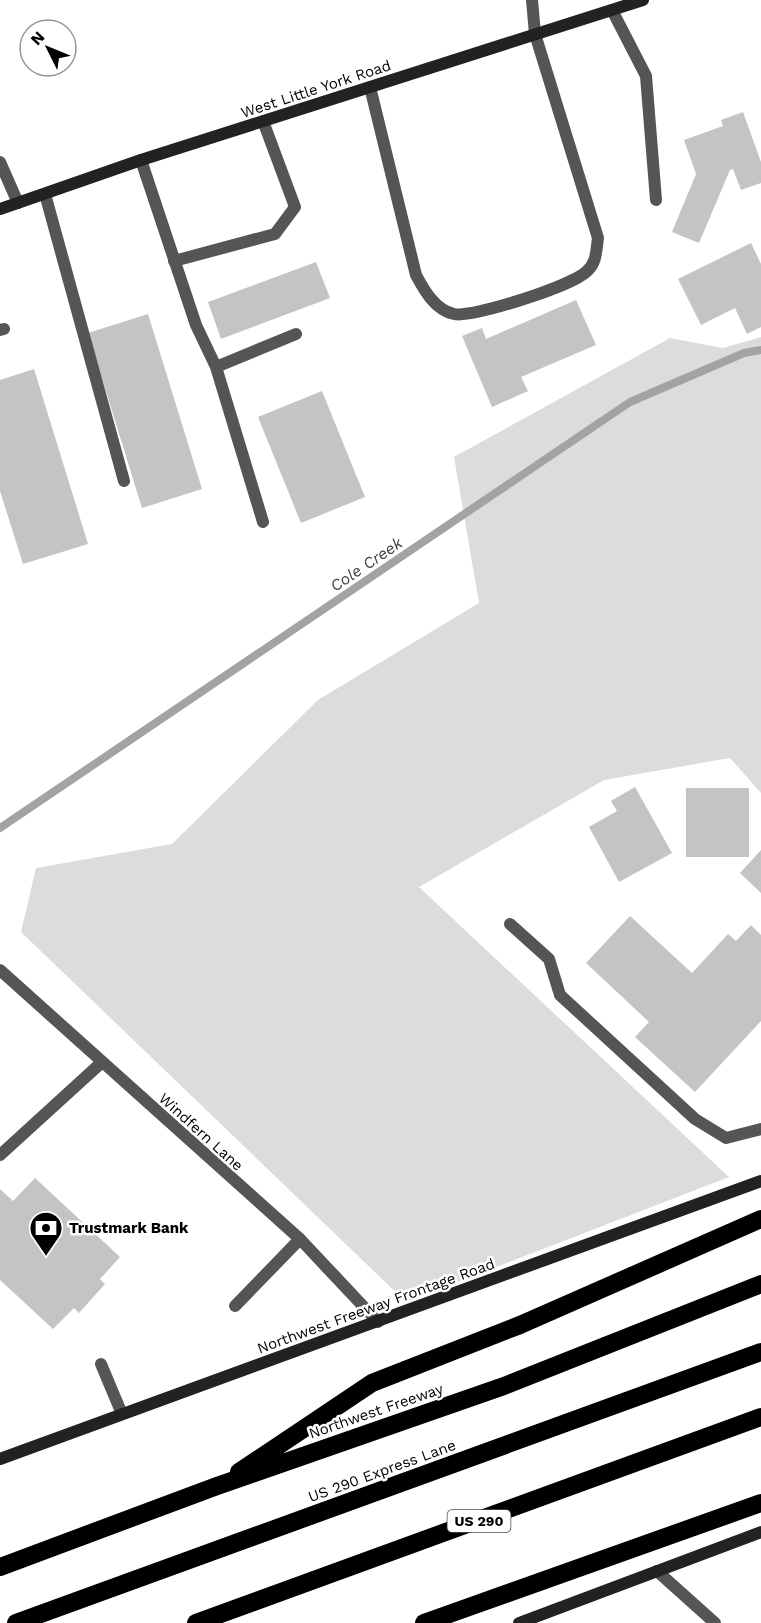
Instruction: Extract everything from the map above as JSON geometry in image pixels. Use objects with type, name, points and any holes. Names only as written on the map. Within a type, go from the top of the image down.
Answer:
[{"type":"highway","points":[[217,1486],[372,1383],[520,1325],[761,1219]]},
{"type":"highway","name":"Northwest Freeway","points":[[0,1567],[217,1486],[504,1386],[761,1284]]},
{"type":"highway","name":"US 290 Express Lane","points":[[16,1623],[761,1352]]},
{"type":"highway","name":"US 290","points":[[196,1623],[761,1417]]},
{"type":"highway","points":[[424,1623],[761,1503]]},
{"type":"main road","name":"West Little York Road","points":[[0,209],[141,160],[643,0]]},
{"type":"main road","name":"Northwest Freeway Frontage Road","points":[[0,1459],[761,1181]]},
{"type":"main road","points":[[519,1623],[761,1532]]},
{"type":"street","points":[[370,87],[416,275],[428,297],[453,314],[475,313],[572,282],[587,272],[596,260],[598,238],[535,34],[532,0]]},
{"type":"street","points":[[612,10],[646,76],[656,200]]},
{"type":"street","points":[[174,261],[275,234],[295,207],[264,121]]},
{"type":"street","points":[[141,160],[196,325],[216,367],[263,522]]},
{"type":"street","points":[[0,162],[18,203]]},
{"type":"street","points":[[45,194],[124,481]]},
{"type":"street","points":[[216,367],[296,334]]},
{"type":"street","points":[[510,924],[549,959],[560,995],[695,1119],[726,1138],[761,1129]]},
{"type":"street","name":"Windfern Lane","points":[[0,970],[101,1063],[300,1239],[378,1322]]},
{"type":"street","points":[[0,1155],[101,1063]]},
{"type":"street","points":[[235,1306],[300,1239]]},
{"type":"street","points":[[101,1364],[122,1414]]},
{"type":"street","points":[[657,1571],[715,1623]]},
{"type":"shaded area","points":[[761,337],[761,793],[730,758],[604,780],[419,887],[729,1177],[406,1302],[21,932],[36,868],[172,844],[318,700],[479,603],[454,457],[670,338],[723,348]]},
{"type":"building","points":[[743,112],[761,162],[761,183],[741,190],[733,169],[730,170],[699,243],[672,232],[696,174],[684,140],[723,126],[721,120]]},
{"type":"building","points":[[751,243],[761,264],[761,327],[747,334],[735,308],[701,325],[678,279]]},
{"type":"building","points":[[316,262],[330,298],[221,339],[208,302]]},
{"type":"building","points":[[576,300],[596,345],[521,377],[528,391],[492,407],[462,336],[482,328],[486,339]]},
{"type":"building","points":[[148,314],[202,489],[142,508],[88,333]]},
{"type":"building","points":[[34,369],[88,544],[23,564],[0,491],[0,380]]},
{"type":"building","points":[[322,391],[365,497],[301,523],[258,417]]},
{"type":"building","points":[[635,787],[672,853],[619,882],[589,827],[617,811],[611,801]]},
{"type":"building","points":[[686,788],[749,788],[749,857],[686,857]]},
{"type":"building","points":[[761,850],[761,893],[740,873]]},
{"type":"building","points":[[630,916],[692,973],[728,934],[736,941],[751,925],[761,935],[761,1021],[695,1092],[635,1037],[649,1022],[586,963]]},
{"type":"building","points":[[35,1178],[120,1257],[100,1279],[105,1284],[79,1313],[74,1308],[53,1329],[0,1280],[0,1189],[13,1201]]},
{"type":"waterway","name":"Cole Creek","points":[[0,828],[630,402],[744,353],[761,350]]},
{"type":"place","name":"Trustmark Bank","points":[[46,1257]]}]
